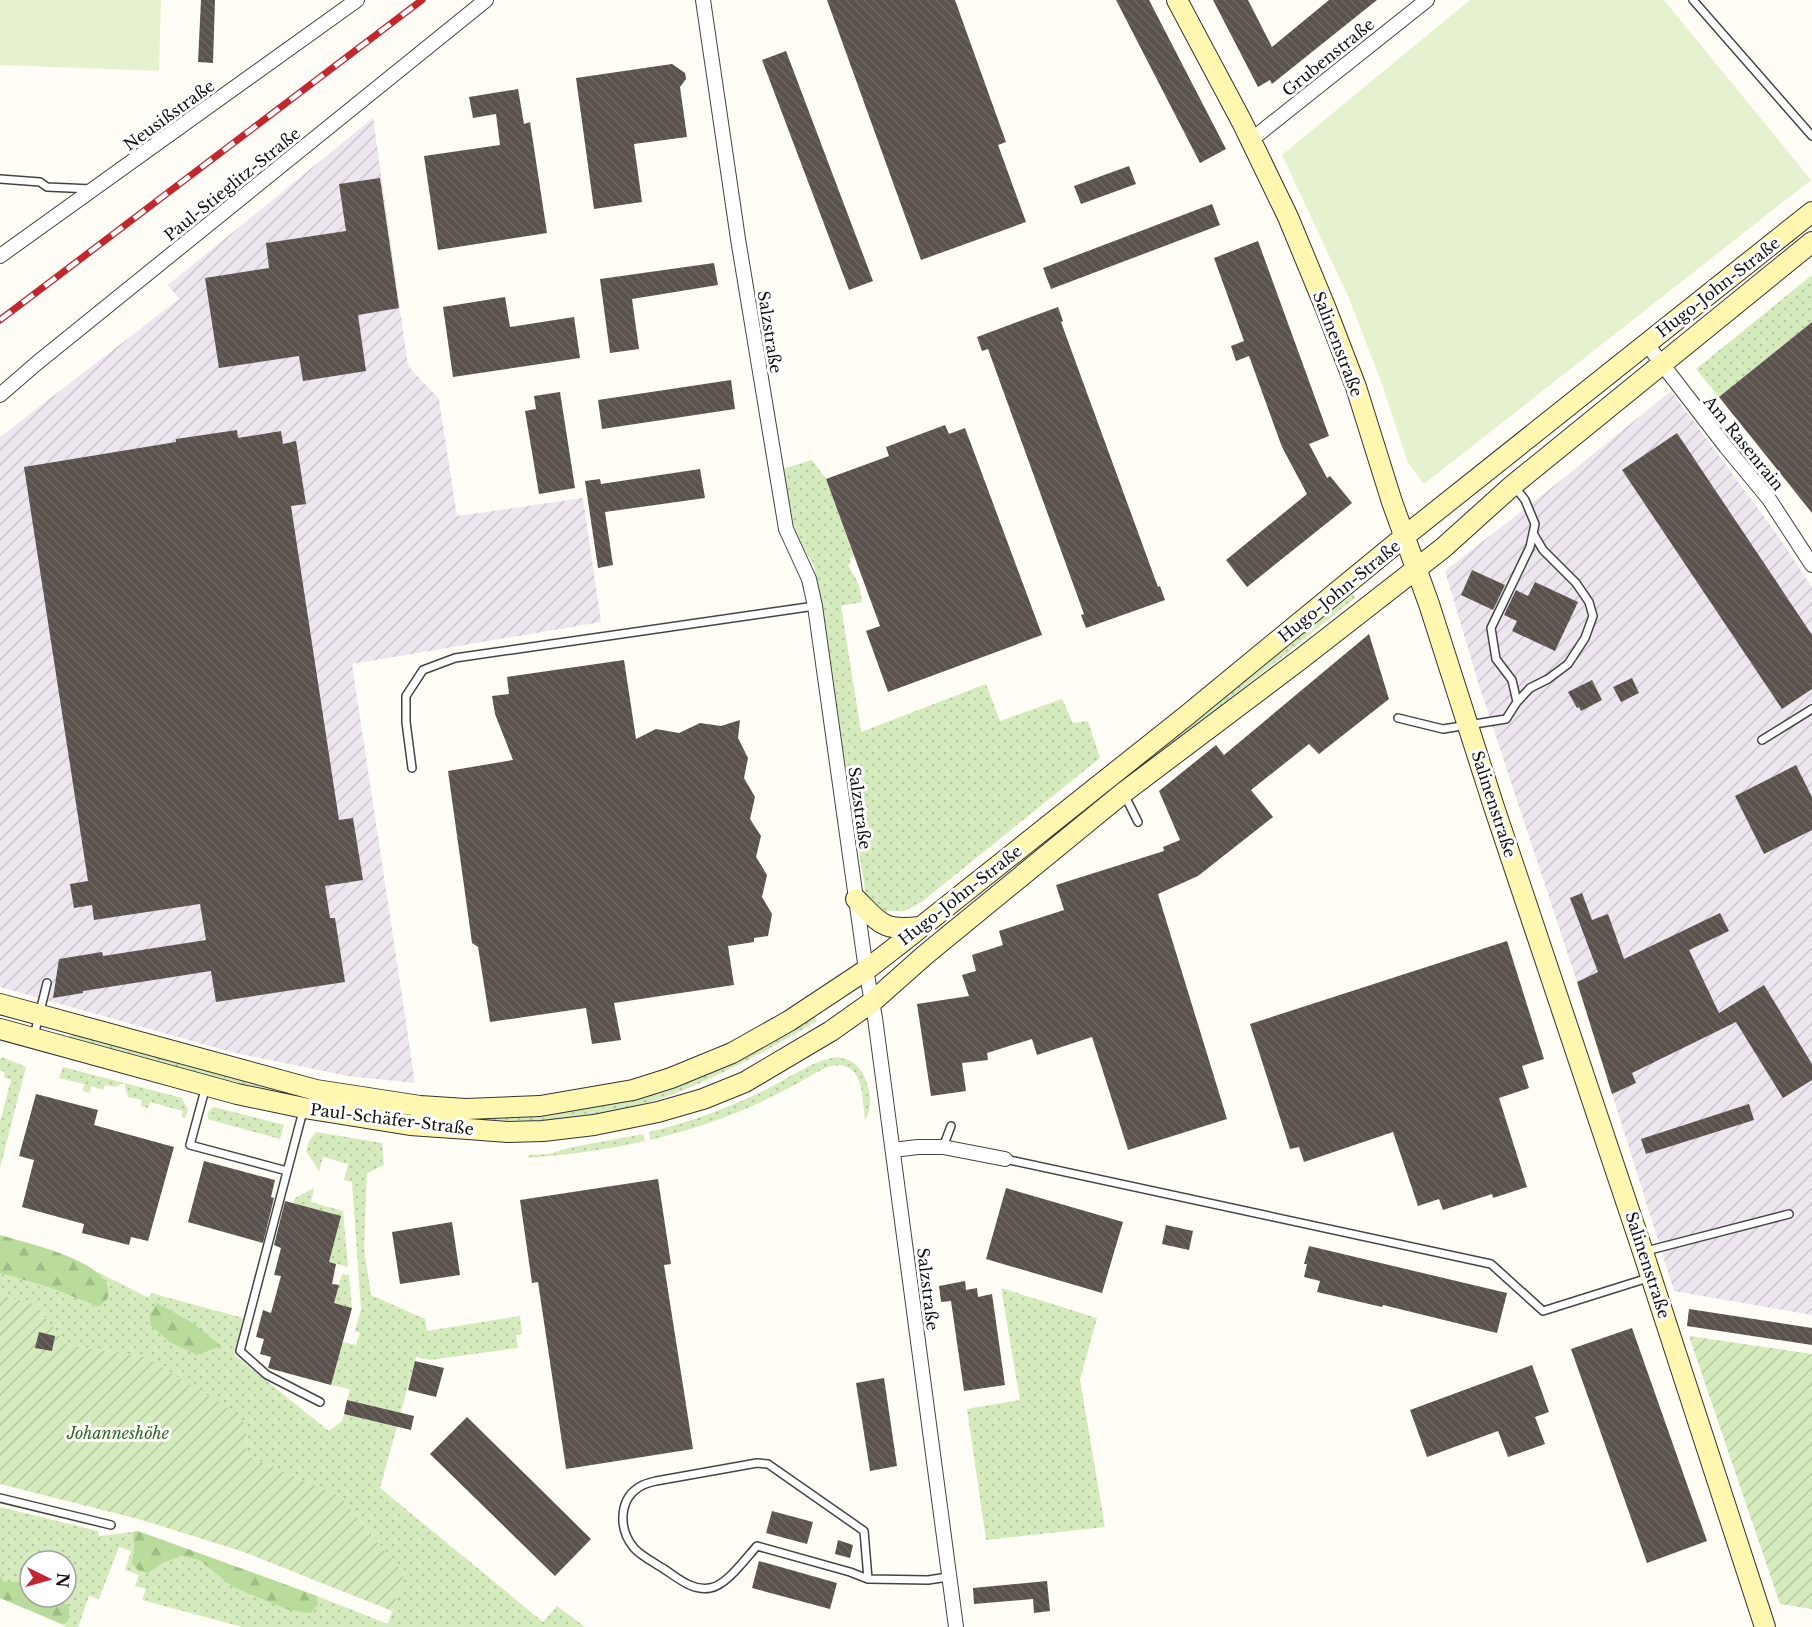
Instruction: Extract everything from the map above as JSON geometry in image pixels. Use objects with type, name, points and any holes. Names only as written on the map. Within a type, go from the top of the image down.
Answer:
[{"type":"main road","name":"Salinenstraße","points":[[1177,0],[1251,140],[1288,218],[1356,387],[1392,502],[1417,568],[1765,1627]]},
{"type":"main road","name":"Hugo-John-Straße","points":[[866,970],[1186,716],[1406,536],[1812,212]]},
{"type":"main road","name":"Hugo-John-Straße","points":[[872,1002],[925,955],[1123,793],[1443,548],[1513,485],[1812,242]]},
{"type":"main road","points":[[856,898],[880,923],[898,929],[920,927]]},
{"type":"main road","name":"Paul-Schäfer-Straße","points":[[0,1004],[316,1090],[420,1106],[466,1109],[540,1106],[633,1090],[671,1078],[732,1053],[789,1021],[866,970]]},
{"type":"main road","name":"Paul-Schäfer-Straße","points":[[0,1029],[206,1086],[304,1108],[410,1125],[508,1132],[543,1131],[594,1125],[703,1100],[745,1082],[831,1031],[872,1002]]},
{"type":"street","name":"Neusißstraße","points":[[0,256],[357,0]]},
{"type":"street","name":"Paul-Stieglitz-Straße","points":[[0,395],[486,0]]},
{"type":"street","name":"Salzstraße","points":[[703,0],[735,240],[786,529],[809,579],[815,606],[893,1150],[956,1627]]},
{"type":"street","name":"Grubenstraße","points":[[1251,140],[1426,0]]},
{"type":"street","name":"Am Rasenrain","points":[[1646,343],[1769,499],[1812,565]]},
{"type":"street","points":[[893,1150],[944,1146],[1005,1159]]},
{"type":"lane","points":[[1693,0],[1812,136]]},
{"type":"lane","points":[[0,179],[40,182],[47,187],[94,189]]},
{"type":"lane","points":[[1513,485],[1525,500],[1535,524],[1530,547],[1491,628],[1496,659],[1512,680],[1517,702]]},
{"type":"lane","points":[[1398,718],[1443,729],[1506,718],[1530,688],[1548,679],[1568,664],[1585,638],[1593,616],[1589,602],[1576,583],[1559,569],[1543,550],[1533,533]]},
{"type":"lane","points":[[412,768],[406,722],[406,696],[423,670],[455,658],[815,606]]},
{"type":"lane","points":[[1762,740],[1812,709]]},
{"type":"lane","points":[[1123,793],[1138,822]]},
{"type":"lane","points":[[34,1039],[47,983]]},
{"type":"lane","points":[[206,1086],[190,1145],[287,1171]]},
{"type":"lane","points":[[304,1108],[240,1351],[267,1375],[320,1402]]},
{"type":"lane","points":[[944,1146],[951,1126]]},
{"type":"lane","points":[[1005,1159],[1491,1264],[1543,1311],[1651,1277]]},
{"type":"lane","points":[[1643,1252],[1789,1214]]},
{"type":"lane","points":[[868,1579],[864,1531],[768,1464],[757,1463],[641,1485],[628,1498],[622,1514],[623,1532],[635,1549],[697,1588],[711,1588],[722,1584],[758,1546],[868,1579],[927,1580],[948,1577]]},
{"type":"lane","points":[[0,1498],[111,1525]]},
{"type":"shaded area","points":[[373,118],[408,366],[439,399],[457,516],[583,498],[601,622],[352,664],[415,1083],[348,1076],[235,1053],[0,987],[0,437],[179,299],[168,285]]},
{"type":"shaded area","points":[[1671,391],[1776,533],[1812,587],[1812,1315],[1674,1291],[1577,982],[1479,685],[1445,571]]},
{"type":"green space","points":[[0,0],[161,0],[159,71],[0,65]]},
{"type":"green space","points":[[1470,0],[1664,0],[1811,180],[1424,484],[1408,463],[1381,381],[1348,296],[1282,155]]},
{"type":"green space","points":[[1812,275],[1812,322],[1719,397],[1696,369]]},
{"type":"green space","points":[[812,460],[826,479],[854,556],[849,559],[851,563],[848,565],[859,585],[862,602],[841,606],[861,732],[986,684],[1000,721],[1062,699],[1073,723],[1088,721],[1100,758],[923,901],[905,911],[888,911],[885,916],[866,896],[814,565],[796,530],[789,508],[782,469]]},
{"type":"green space","points":[[1353,594],[1355,598],[1046,846],[1045,842]]},
{"type":"green space","points":[[814,1017],[817,1021],[752,1058],[660,1099],[612,1112],[538,1121],[438,1118],[345,1106],[207,1075],[71,1039],[69,1036],[73,1034],[224,1075],[519,1116],[565,1112],[610,1104],[731,1063]]},
{"type":"green space","points":[[2,1057],[26,1067],[0,1168],[0,1122],[11,1080],[4,1077],[5,1072],[0,1070]]},
{"type":"green space","points":[[838,1057],[854,1063],[864,1076],[870,1099],[870,1107],[865,1120],[859,1080],[848,1068],[839,1065],[827,1067],[755,1105],[725,1117],[650,1140],[649,1132],[724,1108],[753,1096],[810,1066]]},
{"type":"green space","points":[[63,1067],[182,1098],[188,1110],[185,1118],[181,1117],[183,1111],[150,1102],[148,1108],[141,1106],[142,1100],[128,1097],[124,1083],[115,1087],[105,1085],[103,1090],[91,1086],[90,1093],[83,1091],[84,1084],[59,1078]]},
{"type":"green space","points":[[214,1107],[284,1125],[280,1139],[208,1119],[209,1112]]},
{"type":"green space","points":[[316,1132],[382,1143],[384,1165],[367,1173],[364,1249],[371,1295],[425,1319],[427,1331],[520,1316],[522,1334],[516,1335],[518,1348],[430,1360],[416,1357],[380,1488],[543,1622],[557,1606],[585,1627],[242,1627],[142,1600],[146,1589],[135,1586],[139,1575],[125,1570],[131,1551],[119,1547],[99,1599],[89,1596],[78,1627],[64,1627],[67,1622],[60,1609],[78,1609],[78,1549],[18,1549],[18,1582],[4,1582],[0,1575],[0,1507],[98,1531],[99,1536],[133,1532],[134,1550],[131,1563],[148,1573],[161,1564],[180,1556],[199,1560],[233,1587],[318,1604],[317,1596],[388,1624],[404,1574],[340,1496],[247,1456],[246,1425],[145,1357],[67,1345],[34,1304],[0,1295],[0,1273],[51,1288],[99,1307],[108,1285],[96,1271],[149,1298],[151,1293],[243,1318],[234,1355],[329,1431],[342,1421],[344,1414],[374,1421],[347,1400],[350,1389],[331,1385],[343,1342],[356,1345],[360,1333],[355,1331],[361,1309],[352,1182],[344,1180],[348,1164],[323,1157],[319,1171],[306,1151],[309,1141]]},
{"type":"green space","points":[[643,1134],[645,1141],[586,1152],[527,1158],[529,1155],[549,1154],[568,1148]]},
{"type":"green space","points":[[314,1188],[311,1202],[343,1211],[348,1267],[329,1262],[340,1216],[293,1203],[295,1198]]},
{"type":"green space","points":[[0,1235],[42,1247],[89,1266],[107,1284],[108,1298],[99,1307],[51,1288],[0,1273]]},
{"type":"green space","points":[[342,1274],[349,1275],[352,1308],[319,1299],[335,1298]]},
{"type":"green space","points":[[1001,1288],[1097,1318],[1080,1380],[1105,1527],[986,1540],[967,1409],[1020,1400]]},
{"type":"green space","name":"Johanneshöhe","points":[[0,1295],[34,1304],[67,1345],[145,1357],[233,1411],[246,1425],[247,1456],[340,1496],[404,1574],[392,1611],[244,1552],[142,1520],[0,1484]]},
{"type":"green space","points":[[157,1303],[193,1323],[221,1346],[197,1355],[170,1342],[150,1325],[150,1314]]},
{"type":"green space","points":[[1689,1336],[1812,1354],[1812,1609],[1780,1604]]},
{"type":"green space","points":[[138,1531],[317,1596],[318,1604],[311,1613],[289,1610],[233,1587],[199,1560],[180,1556],[161,1564],[148,1573],[139,1571],[131,1563],[134,1550],[133,1532]]},
{"type":"green space","points":[[0,1575],[4,1582],[18,1582],[18,1606],[0,1598]]},
{"type":"green space","points":[[26,1609],[68,1609],[69,1619],[64,1625]]},
{"type":"building","points":[[201,0],[215,0],[213,63],[198,62]]},
{"type":"building","points":[[827,0],[955,0],[1006,142],[998,145],[1026,222],[921,260]]},
{"type":"building","points":[[1116,0],[1149,0],[1226,149],[1200,163]]},
{"type":"building","points":[[1213,0],[1248,0],[1272,47],[1329,0],[1377,0],[1272,84],[1270,80],[1258,87]]},
{"type":"building","points":[[786,51],[873,281],[849,290],[762,60]]},
{"type":"building","points":[[672,64],[685,73],[686,79],[680,87],[687,137],[634,144],[642,202],[594,209],[576,78]]},
{"type":"building","points":[[518,89],[524,124],[530,122],[547,233],[438,250],[424,156],[500,145],[496,114],[473,118],[469,97]]},
{"type":"building","points":[[1129,166],[1136,184],[1081,204],[1074,186]]},
{"type":"building","points":[[380,178],[399,308],[358,315],[366,371],[303,381],[299,356],[219,368],[205,278],[269,268],[266,243],[346,231],[339,184]]},
{"type":"building","points":[[1212,204],[1220,225],[1051,289],[1043,268]]},
{"type":"building","points":[[1258,241],[1329,436],[1309,444],[1327,478],[1330,476],[1352,503],[1247,587],[1226,560],[1307,494],[1282,447],[1249,356],[1236,361],[1231,346],[1244,341],[1214,258]]},
{"type":"building","points":[[714,263],[718,285],[632,299],[639,349],[610,353],[600,279]]},
{"type":"building","points":[[505,297],[510,327],[574,317],[580,358],[453,377],[443,307]]},
{"type":"building","points":[[1058,307],[1063,321],[1061,322],[1158,587],[1160,586],[1165,600],[1086,628],[1081,615],[1084,614],[988,349],[982,351],[977,337]]},
{"type":"building","points":[[1812,322],[1812,513],[1719,397]]},
{"type":"building","points":[[731,380],[735,409],[602,429],[598,400]]},
{"type":"building","points":[[560,392],[575,488],[539,494],[525,411],[536,409],[534,396]]},
{"type":"building","points":[[945,425],[949,434],[965,428],[1042,635],[888,692],[866,631],[880,626],[826,479],[889,456],[886,447]]},
{"type":"building","points":[[237,430],[238,438],[281,431],[283,444],[296,441],[306,504],[291,506],[339,820],[353,818],[363,880],[325,886],[330,918],[335,918],[345,982],[216,1002],[211,971],[83,991],[83,993],[53,998],[59,959],[102,952],[103,956],[206,940],[200,904],[94,920],[92,905],[74,908],[70,884],[88,881],[24,467]]},
{"type":"building","points":[[1677,433],[1812,635],[1812,689],[1782,709],[1622,470]]},
{"type":"building","points":[[700,469],[705,498],[605,512],[613,565],[598,568],[585,481],[600,479],[601,484]]},
{"type":"building","points":[[1472,570],[1505,585],[1493,610],[1461,595]]},
{"type":"building","points":[[1535,582],[1578,602],[1555,651],[1512,631],[1517,621],[1504,615],[1516,590],[1528,596]]},
{"type":"building","points":[[1369,634],[1389,699],[1319,754],[1309,744],[1251,790],[1273,817],[1198,876],[1158,894],[1227,1119],[1128,1150],[1092,1037],[1037,1055],[1032,1039],[987,1053],[988,1060],[962,1063],[966,1091],[931,1096],[917,1004],[969,996],[962,975],[976,971],[972,955],[1003,945],[999,931],[1064,910],[1056,885],[1164,851],[1163,847],[1180,840],[1159,791],[1216,745],[1224,755]]},
{"type":"building","points":[[624,660],[636,739],[656,729],[679,733],[700,723],[721,726],[740,720],[738,738],[748,758],[744,778],[755,797],[750,819],[761,836],[756,857],[767,875],[762,897],[772,914],[768,936],[754,938],[754,942],[728,946],[734,985],[614,1003],[621,1040],[592,1044],[586,1008],[490,1022],[478,947],[472,943],[448,771],[513,760],[495,714],[492,696],[509,694],[507,677]]},
{"type":"building","points":[[1632,678],[1639,693],[1621,702],[1613,687]]},
{"type":"building","points":[[1592,680],[1602,700],[1581,711],[1568,692]]},
{"type":"building","points":[[1796,765],[1812,797],[1812,830],[1764,854],[1735,796]]},
{"type":"building","points":[[1582,893],[1592,920],[1608,914],[1624,959],[1720,913],[1729,931],[1689,950],[1719,1013],[1764,985],[1812,1064],[1812,1080],[1783,1098],[1736,1022],[1632,1073],[1636,1083],[1612,1094],[1577,982],[1598,972],[1570,898]]},
{"type":"building","points":[[1507,941],[1544,1059],[1522,1066],[1529,1088],[1499,1098],[1527,1187],[1493,1198],[1492,1194],[1443,1210],[1439,1199],[1418,1206],[1393,1132],[1304,1162],[1299,1147],[1290,1149],[1250,1024]]},
{"type":"building","points":[[36,1094],[98,1110],[94,1125],[174,1147],[148,1241],[131,1237],[129,1245],[82,1233],[84,1224],[22,1207],[34,1160],[19,1156]]},
{"type":"building","points":[[1749,1104],[1754,1120],[1646,1154],[1641,1139]]},
{"type":"building","points":[[204,1161],[275,1180],[271,1197],[274,1198],[263,1243],[188,1222]]},
{"type":"building","points":[[658,1179],[671,1264],[664,1265],[693,1449],[566,1469],[538,1282],[532,1283],[520,1200]]},
{"type":"building","points":[[1006,1188],[1123,1222],[1102,1293],[986,1259]]},
{"type":"building","points":[[285,1201],[341,1216],[329,1262],[336,1264],[332,1284],[339,1285],[334,1303],[352,1308],[331,1385],[268,1368],[271,1357],[260,1354],[264,1339],[256,1337],[263,1310],[271,1313],[281,1276],[274,1275],[281,1248],[274,1245]]},
{"type":"building","points":[[452,1222],[460,1275],[400,1284],[392,1232]]},
{"type":"building","points":[[1166,1225],[1193,1231],[1189,1250],[1162,1244]]},
{"type":"building","points":[[1309,1246],[1507,1293],[1497,1333],[1383,1305],[1382,1307],[1317,1292],[1320,1281],[1304,1277],[1307,1264],[1304,1264]]},
{"type":"building","points":[[965,1281],[966,1290],[977,1288],[978,1297],[992,1294],[1005,1385],[964,1391],[951,1301],[941,1302],[939,1286]]},
{"type":"building","points":[[1689,1309],[1812,1328],[1812,1345],[1687,1326]]},
{"type":"building","points":[[1632,1328],[1707,1541],[1647,1563],[1571,1349]]},
{"type":"building","points":[[39,1332],[55,1336],[52,1351],[35,1348]]},
{"type":"building","points":[[415,1361],[444,1368],[436,1397],[408,1390]]},
{"type":"building","points":[[1532,1365],[1549,1412],[1535,1417],[1545,1444],[1508,1457],[1498,1431],[1427,1457],[1410,1410]]},
{"type":"building","points":[[884,1378],[897,1466],[870,1471],[856,1383]]},
{"type":"building","points":[[347,1400],[414,1416],[411,1430],[344,1414]]},
{"type":"building","points":[[467,1417],[591,1539],[555,1576],[430,1454]]},
{"type":"building","points":[[772,1511],[813,1522],[807,1544],[766,1533]]},
{"type":"building","points":[[838,1540],[853,1545],[850,1558],[835,1554]]},
{"type":"building","points":[[759,1561],[837,1583],[830,1609],[752,1588]]},
{"type":"building","points":[[1047,1581],[1050,1611],[1034,1613],[1033,1599],[974,1604],[973,1588]]},
{"type":"railway","points":[[0,320],[422,0]]}]
